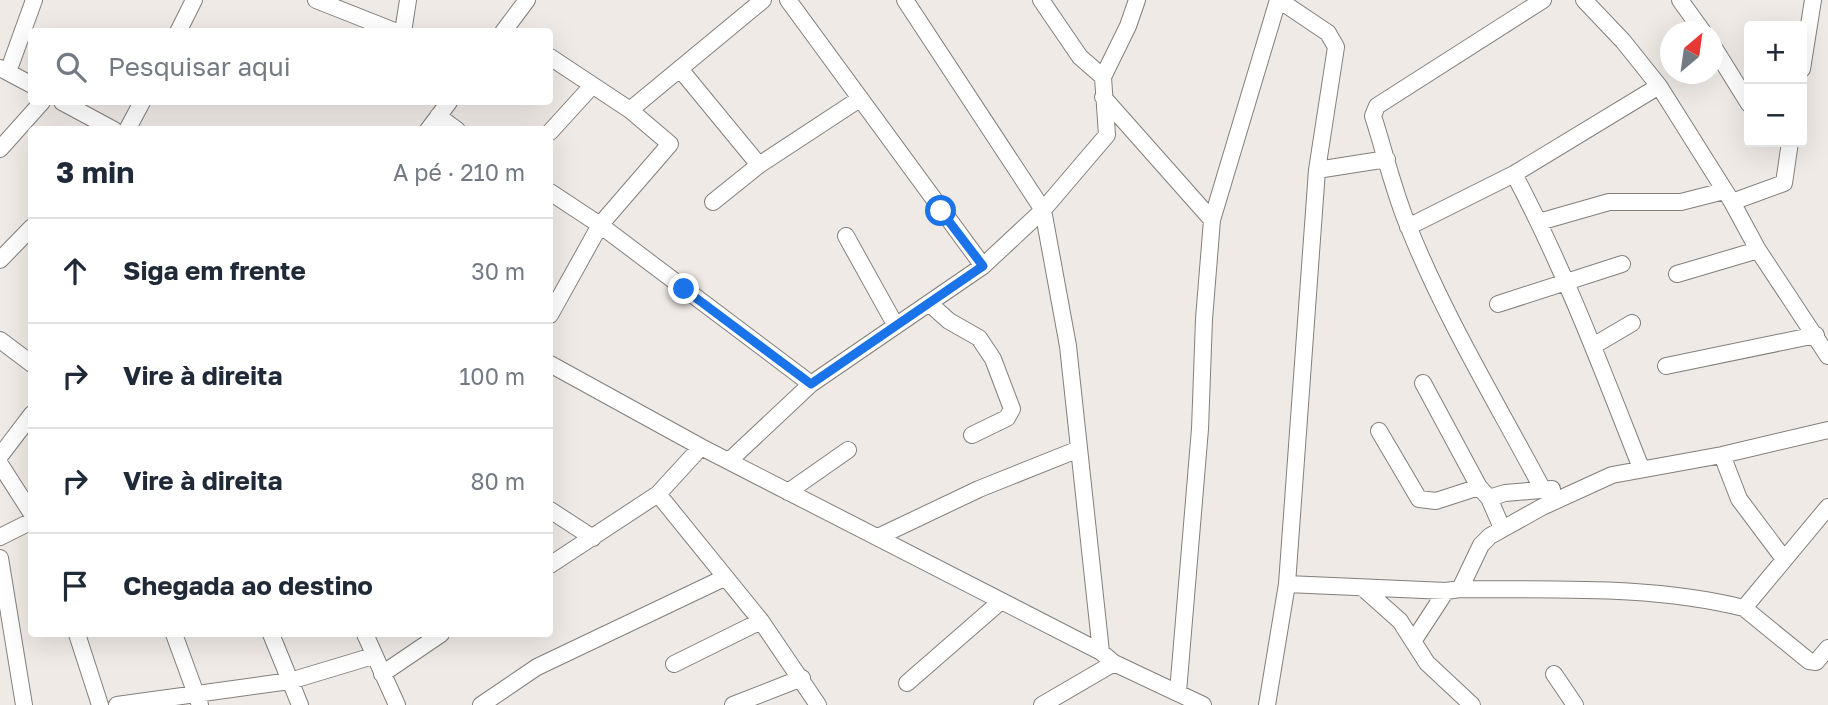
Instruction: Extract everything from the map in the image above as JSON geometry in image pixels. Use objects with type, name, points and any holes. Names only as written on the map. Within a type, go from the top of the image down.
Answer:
[{"type":"street","points":[[28,83],[4,70],[34,0]]},
{"type":"street","points":[[180,28],[194,0]]},
{"type":"street","points":[[316,0],[387,28]]},
{"type":"street","points":[[403,28],[408,0]]},
{"type":"street","points":[[510,28],[527,0]]},
{"type":"street","points":[[630,110],[763,0]]},
{"type":"street","points":[[788,0],[858,100],[983,266]]},
{"type":"street","points":[[905,0],[1043,210],[1068,346],[1079,449],[1108,657]]},
{"type":"street","points":[[1041,0],[1080,57],[1102,77]]},
{"type":"street","points":[[730,460],[811,384],[983,266],[1043,210],[1107,135],[1102,77],[1128,26],[1137,0]]},
{"type":"street","points":[[1178,692],[1200,429],[1203,319],[1212,219],[1279,0],[1328,33],[1336,47],[1317,170],[1287,584],[1268,705]]},
{"type":"street","points":[[1543,0],[1377,106],[1373,116],[1408,227],[1473,367],[1498,405],[1543,490]]},
{"type":"street","points":[[1584,0],[1623,41],[1659,86],[1728,196],[1758,250],[1828,356]]},
{"type":"street","points":[[1680,0],[1695,21]]},
{"type":"street","points":[[1807,50],[1818,9]]},
{"type":"street","points":[[553,59],[591,87],[630,110],[670,144],[600,225],[553,310]]},
{"type":"street","points":[[1723,62],[1744,96]]},
{"type":"street","points":[[680,69],[759,165]]},
{"type":"street","points":[[1408,227],[1514,174],[1659,86]]},
{"type":"street","points":[[553,129],[591,87]]},
{"type":"street","points":[[1103,97],[1212,219]]},
{"type":"street","points":[[713,202],[759,165],[858,100]]},
{"type":"street","points":[[0,149],[39,105]]},
{"type":"street","points":[[68,105],[107,126]]},
{"type":"street","points":[[129,126],[140,105]]},
{"type":"street","points":[[433,123],[447,105]]},
{"type":"street","points":[[1539,222],[1609,202],[1681,202],[1728,196],[1784,183],[1789,147]]},
{"type":"street","points":[[1317,170],[1387,159]]},
{"type":"street","points":[[1514,174],[1539,222],[1593,346],[1641,468]]},
{"type":"street","points":[[553,194],[600,225],[811,384]]},
{"type":"street","points":[[0,260],[28,230]]},
{"type":"street","points":[[846,236],[896,326]]},
{"type":"street","points":[[1677,274],[1758,250]]},
{"type":"street","points":[[1498,304],[1622,264]]},
{"type":"street","points":[[930,304],[949,321],[979,338],[993,359],[1010,399],[1012,409],[1007,418],[971,435]]},
{"type":"street","points":[[1593,346],[1632,323]]},
{"type":"street","points":[[1666,366],[1816,335]]},
{"type":"street","points":[[0,340],[28,361]]},
{"type":"street","points":[[553,365],[701,447],[1203,705]]},
{"type":"street","points":[[1423,383],[1502,528]]},
{"type":"street","points":[[0,456],[28,419]]},
{"type":"street","points":[[1414,640],[1453,590],[1481,545],[1502,528],[1578,488],[1641,468],[1722,455],[1828,430]]},
{"type":"street","points":[[1379,431],[1419,499],[1436,500],[1484,492],[1578,488]]},
{"type":"street","points":[[553,563],[657,494],[701,447]]},
{"type":"street","points":[[878,537],[979,489],[1079,449]]},
{"type":"street","points":[[788,492],[848,450]]},
{"type":"street","points":[[1722,455],[1739,499],[1784,559]]},
{"type":"street","points":[[0,464],[28,508]]},
{"type":"street","points":[[657,494],[761,621],[818,705]]},
{"type":"street","points":[[1744,608],[1828,508]]},
{"type":"street","points":[[553,512],[593,538]]},
{"type":"street","points":[[0,537],[28,523]]},
{"type":"street","points":[[0,558],[24,705]]},
{"type":"street","points":[[481,705],[537,667],[724,578]]},
{"type":"street","points":[[1287,584],[1696,596],[1744,608],[1809,661],[1816,662],[1828,648]]},
{"type":"street","points":[[1363,587],[1400,621],[1427,663],[1472,705]]},
{"type":"street","points":[[907,684],[1000,602]]},
{"type":"street","points":[[674,664],[761,621]]},
{"type":"street","points":[[78,637],[100,705]]},
{"type":"street","points":[[175,637],[199,701]]},
{"type":"street","points":[[272,637],[300,705]]},
{"type":"street","points":[[366,637],[397,705]]},
{"type":"street","points":[[382,674],[437,637]]},
{"type":"street","points":[[117,705],[199,701],[290,681],[373,656]]},
{"type":"street","points":[[1042,705],[1108,657]]},
{"type":"street","points":[[1554,674],[1575,705]]},
{"type":"street","points":[[733,705],[802,678]]},
{"type":"route","points":[[684,289],[811,384],[983,266],[941,211]]}]
